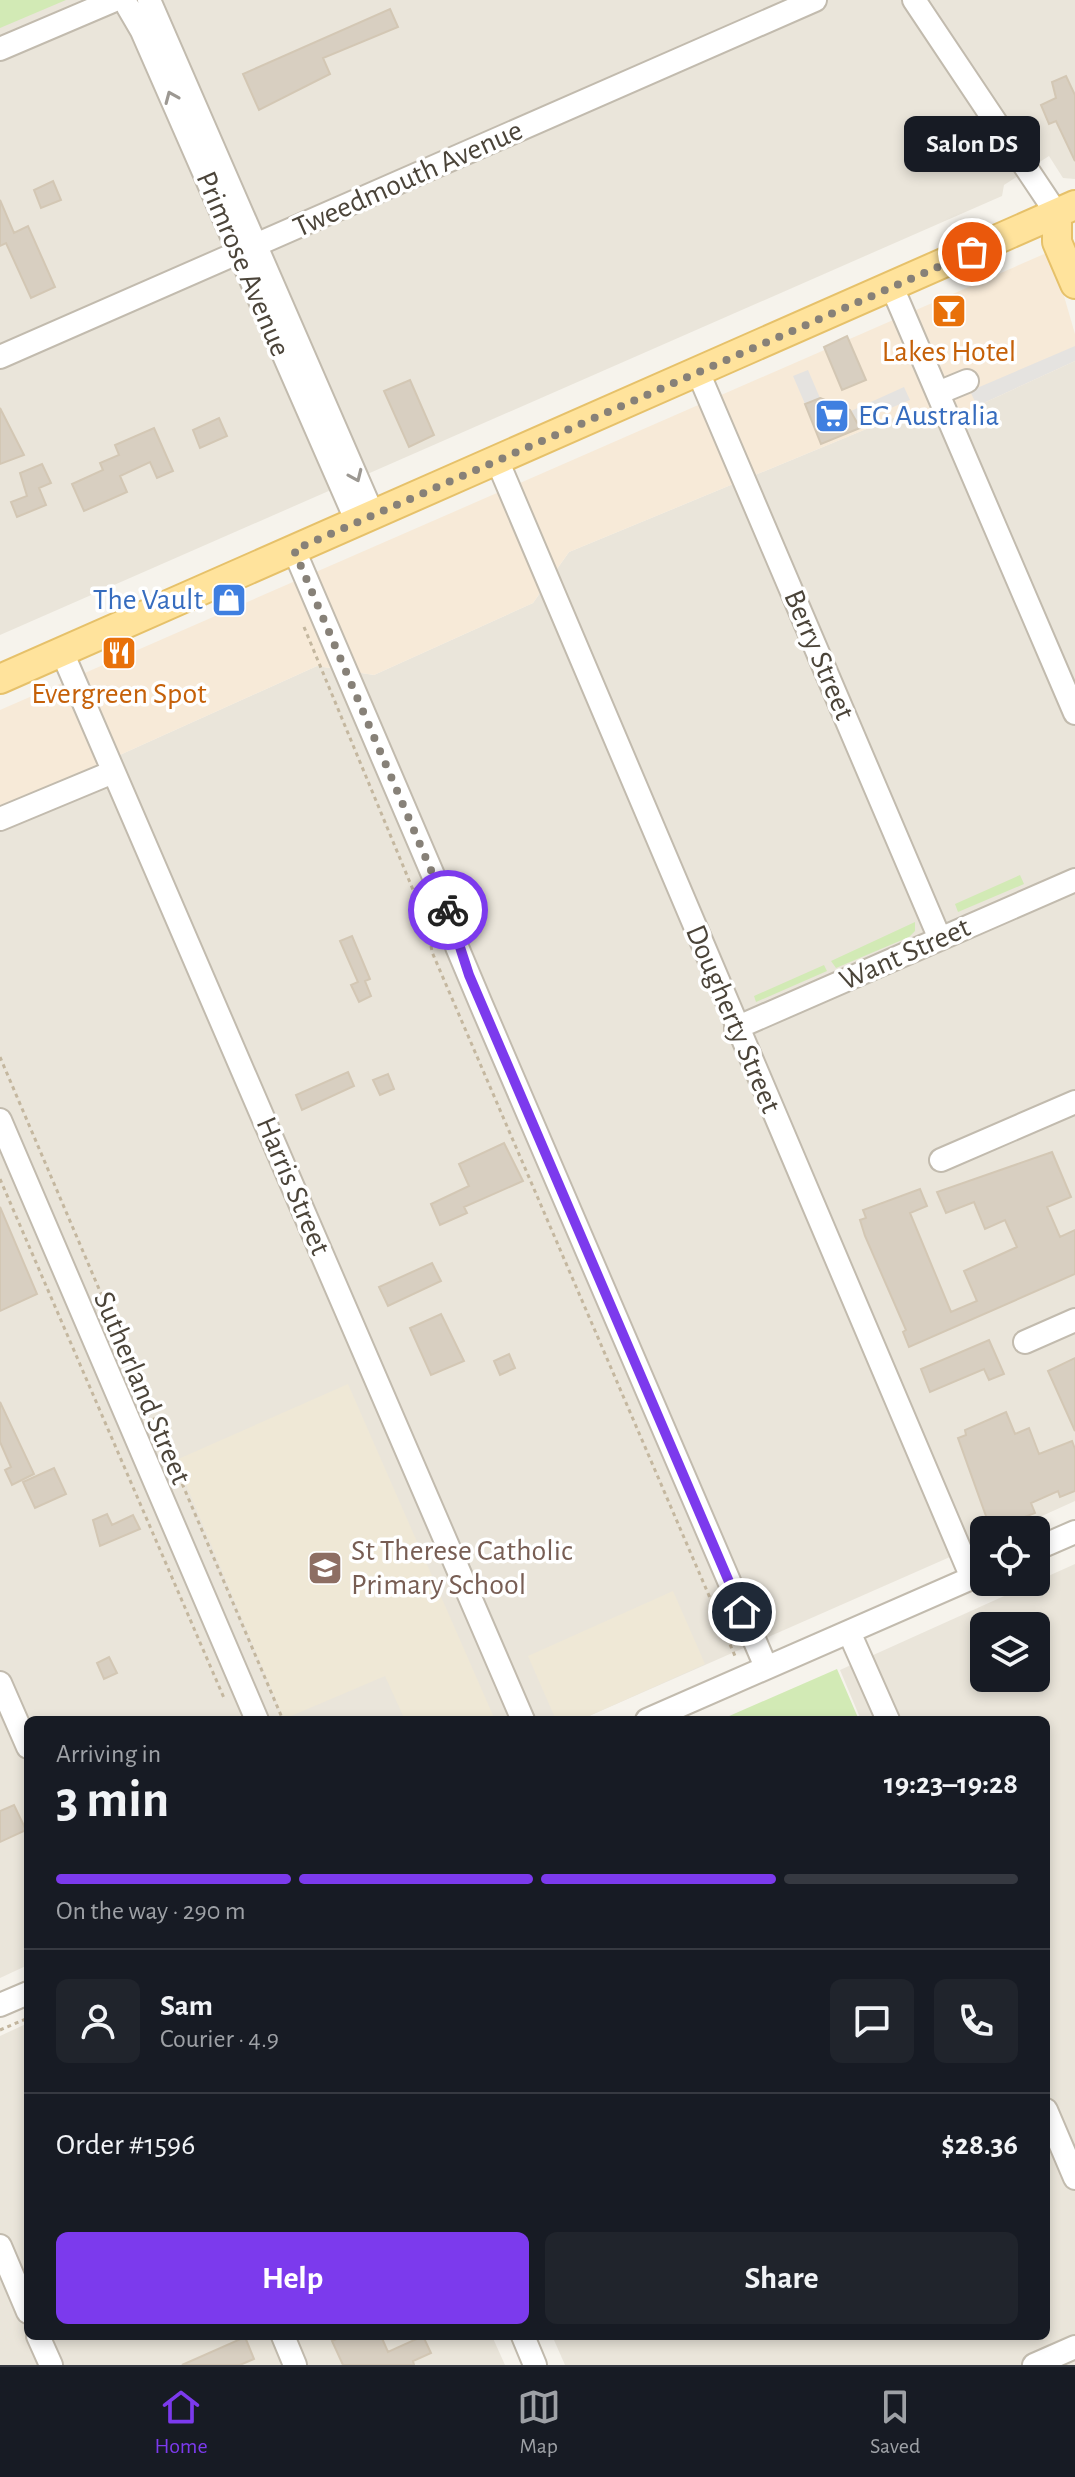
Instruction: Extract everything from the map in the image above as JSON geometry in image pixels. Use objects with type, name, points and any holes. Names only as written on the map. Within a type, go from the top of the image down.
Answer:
[{"type":"main road","points":[[1069,216],[1057,242],[1075,284]]},
{"type":"main road","points":[[0,679],[892,287],[1069,216]]},
{"type":"street","name":"Tweedmouth Avenue","points":[[0,357],[815,0]]},
{"type":"street","points":[[914,0],[1069,216]]},
{"type":"street","name":"Primrose Avenue","points":[[132,1],[194,128],[365,519]]},
{"type":"street","points":[[0,49],[132,1]]},
{"type":"street","points":[[892,287],[1075,713]]},
{"type":"street","name":"Berry Street","points":[[698,372],[940,939]]},
{"type":"street","points":[[938,393],[967,381]]},
{"type":"street","name":"Dougherty Street","points":[[497,460],[736,1028],[970,1557]]},
{"type":"street","points":[[294,550],[448,910],[457,947],[481,1004],[766,1667]]},
{"type":"street","name":"Harris Street","points":[[62,652],[521,1716]]},
{"type":"street","points":[[0,819],[113,772]]},
{"type":"street","name":"Want Street","points":[[736,1028],[1075,880]]},
{"type":"street","points":[[941,1160],[1075,1102]]},
{"type":"street","name":"Sutherland Street","points":[[0,1120],[255,1716]]},
{"type":"street","points":[[1025,1342],[1075,1320]]},
{"type":"street","points":[[1050,1543],[1075,1533]]},
{"type":"street","points":[[656,1716],[970,1579]]},
{"type":"street","points":[[849,1632],[886,1716]]},
{"type":"street","points":[[0,1683],[24,1738]]},
{"type":"street","points":[[0,2005],[24,1995]]},
{"type":"street","points":[[1050,2119],[1075,2178]]},
{"type":"street","points":[[0,2246],[24,2303]]},
{"type":"street","points":[[40,2340],[51,2365]]},
{"type":"street","points":[[285,2340],[295,2365]]},
{"type":"street","points":[[530,2340],[535,2365]]},
{"type":"street","points":[[1034,2365],[1075,2347]]},
{"type":"path","points":[[301,621],[428,926],[432,952],[735,1656]]},
{"type":"path","name":"Sutherland Street","points":[[0,1057],[281,1716]]},
{"type":"path","name":"Sutherland Street","points":[[0,1179],[228,1706]]},
{"type":"path","points":[[0,2030],[24,2020]]},
{"type":"shaded area","points":[[0,0],[1075,0],[1075,179],[1063,178],[1049,156],[1004,185],[1002,196],[0,635]]},
{"type":"shaded area","points":[[1051,251],[1075,334],[1075,361],[927,429],[917,408],[569,552],[533,603],[374,675],[317,666],[0,809],[0,710]]},
{"type":"shaded area","points":[[1075,346],[1075,361],[977,406],[970,391]]},
{"type":"shaded area","points":[[1075,361],[1075,1501],[1042,1516],[970,1516],[970,1548],[589,1716],[24,1716],[24,1967],[0,1978],[0,809],[317,666],[374,675],[533,603],[569,552],[917,408],[927,429]]},
{"type":"shaded area","points":[[808,370],[820,398],[805,404],[793,376]]},
{"type":"shaded area","points":[[904,387],[910,400],[857,422],[851,411]]},
{"type":"shaded area","name":"St Therese Catholic Primary School","points":[[348,1384],[493,1716],[403,1716],[385,1676],[291,1716],[283,1716],[176,1460]]},
{"type":"shaded area","points":[[1075,1564],[1075,2365],[565,2365],[554,2340],[1050,2340],[1050,1716],[859,1716],[840,1670],[1004,1596],[1050,1596],[1050,1575]]},
{"type":"shaded area","name":"St Therese Catholic Primary School","points":[[673,1591],[705,1664],[589,1716],[554,1716],[528,1656]]},
{"type":"shaded area","points":[[24,2025],[24,2340],[494,2340],[505,2365],[0,2365],[0,2036]]},
{"type":"green space","points":[[0,0],[66,0],[0,28]]},
{"type":"green space","points":[[1020,875],[1024,884],[958,912],[955,904]]},
{"type":"green space","points":[[915,922],[915,931],[909,937],[836,968],[831,961]]},
{"type":"green space","points":[[824,965],[827,971],[756,1002],[754,996]]},
{"type":"green space","points":[[837,1669],[857,1716],[729,1716]]},
{"type":"building","points":[[390,9],[398,27],[323,58],[330,74],[259,110],[243,74]]},
{"type":"building","points":[[1066,76],[1075,95],[1075,161],[1056,121],[1049,124],[1041,105],[1056,98],[1052,82]]},
{"type":"building","points":[[53,181],[61,200],[41,208],[34,190]]},
{"type":"building","points":[[0,200],[14,233],[28,226],[55,287],[31,298],[6,243],[0,246]]},
{"type":"building","points":[[847,336],[866,380],[842,390],[824,347]]},
{"type":"building","points":[[410,380],[434,435],[409,447],[384,391]]},
{"type":"building","name":"EG Australia","points":[[820,398],[850,410],[860,428],[821,444],[805,404]]},
{"type":"building","points":[[0,408],[24,455],[0,464]]},
{"type":"building","points":[[219,418],[227,436],[200,448],[193,430]]},
{"type":"building","points":[[154,428],[173,471],[157,478],[150,462],[120,476],[127,492],[84,511],[72,484],[103,470],[100,463],[119,455],[115,445]]},
{"type":"building","points":[[42,464],[51,483],[39,488],[46,505],[17,517],[11,502],[27,496],[20,473]]},
{"type":"building","points":[[352,936],[370,979],[365,981],[371,996],[359,1002],[351,985],[358,982],[340,941]]},
{"type":"building","points":[[348,1072],[354,1086],[302,1110],[296,1095]]},
{"type":"building","points":[[388,1074],[394,1089],[380,1095],[373,1080]]},
{"type":"building","points":[[504,1143],[523,1181],[464,1207],[467,1213],[440,1225],[431,1204],[469,1186],[459,1164]]},
{"type":"building","points":[[1052,1152],[1071,1197],[1047,1207],[1060,1237],[1075,1230],[1075,1274],[909,1347],[903,1332],[906,1330],[865,1236],[860,1220],[866,1218],[863,1210],[920,1189],[927,1206],[910,1213],[951,1312],[977,1301],[964,1271],[1017,1247],[1005,1220],[985,1229],[974,1202],[946,1213],[937,1192]]},
{"type":"building","points":[[0,1207],[37,1294],[0,1311]]},
{"type":"building","points":[[432,1263],[441,1281],[388,1306],[379,1287]]},
{"type":"building","points":[[441,1314],[464,1361],[431,1375],[410,1328]]},
{"type":"building","points":[[989,1340],[1004,1374],[989,1380],[984,1369],[930,1392],[921,1369]]},
{"type":"building","points":[[509,1354],[515,1368],[500,1375],[494,1361]]},
{"type":"building","points":[[1075,1358],[1075,1431],[1048,1371]]},
{"type":"building","points":[[0,1402],[34,1474],[12,1485],[5,1470],[11,1467],[0,1442]]},
{"type":"building","points":[[1006,1412],[1015,1434],[1029,1428],[1039,1454],[1072,1441],[1075,1449],[1075,1491],[1060,1497],[1058,1491],[1031,1503],[1035,1513],[1027,1516],[986,1516],[958,1438],[966,1435],[965,1430]]},
{"type":"building","points":[[54,1468],[66,1494],[35,1508],[23,1482]]},
{"type":"building","points":[[107,1514],[112,1525],[133,1515],[140,1529],[100,1546],[93,1520]]},
{"type":"building","points":[[109,1657],[117,1673],[104,1679],[97,1663]]},
{"type":"building","points":[[14,1805],[24,1831],[0,1842],[0,1811]]},
{"type":"building","points":[[238,2340],[246,2340],[254,2359],[240,2365],[182,2365]]},
{"type":"building","points":[[383,2340],[388,2352],[414,2340],[425,2340],[431,2353],[413,2361],[414,2365],[343,2365],[332,2341]]},
{"type":"way so far","points":[[448,910],[294,550],[972,252]]},
{"type":"place","name":"Salon DS","points":[[972,252]]},
{"type":"place","name":"Lakes Hotel","points":[[949,311]]},
{"type":"place","name":"EG Australia","points":[[832,416]]},
{"type":"place","name":"The Vault","points":[[229,600]]},
{"type":"place","name":"Evergreen Spot","points":[[119,653]]},
{"type":"place","name":"St Therese Catholic Primary School","points":[[325,1568]]},
{"type":"route","points":[[448,910],[457,947],[742,1612]]}]
